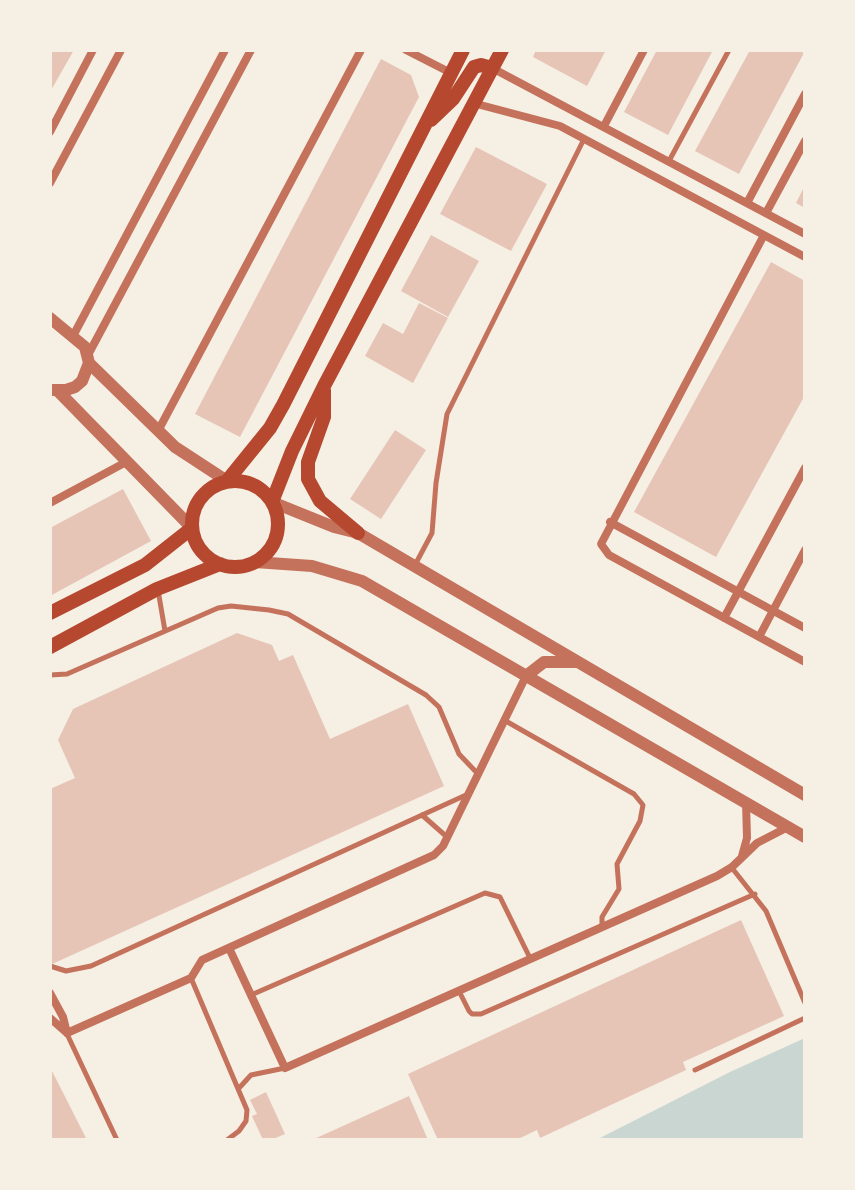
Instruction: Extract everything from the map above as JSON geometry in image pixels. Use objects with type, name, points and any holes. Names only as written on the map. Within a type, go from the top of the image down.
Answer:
[{"type":"main road","points":[[227,481],[270,428],[283,405],[463,50]]},
{"type":"main road","points":[[272,502],[292,451],[324,386],[502,50]]},
{"type":"main road","points":[[425,126],[449,105],[474,67],[492,68]]},
{"type":"main road","points":[[324,386],[324,417],[308,462],[308,479],[320,501],[358,533]]},
{"type":"main road","points":[[50,647],[157,589],[220,564],[243,566],[266,554],[278,529],[277,515],[264,491],[253,484],[227,481],[215,485],[197,503],[192,528],[201,550],[220,564]]},
{"type":"main road","points":[[50,613],[145,565],[192,528]]},
{"type":"street","points":[[50,132],[93,50]]},
{"type":"street","points":[[50,183],[121,50]]},
{"type":"street","points":[[73,336],[225,50]]},
{"type":"street","points":[[52,389],[75,387],[82,381],[88,359],[251,50]]},
{"type":"street","points":[[158,431],[361,50]]},
{"type":"street","points":[[406,50],[451,73]]},
{"type":"street","points":[[604,126],[644,50]]},
{"type":"street","points":[[492,68],[805,234]]},
{"type":"street","points":[[747,203],[805,94]]},
{"type":"street","points":[[473,103],[568,130],[805,257]]},
{"type":"street","points":[[568,130],[579,112]]},
{"type":"street","points":[[766,213],[805,141]]},
{"type":"street","points":[[764,235],[601,539],[605,552],[805,662]]},
{"type":"street","points":[[50,318],[85,347],[88,359],[158,431],[193,460],[227,481]]},
{"type":"street","points":[[50,336],[73,336]]},
{"type":"street","points":[[52,389],[128,461],[192,528]]},
{"type":"street","points":[[50,503],[128,461]]},
{"type":"street","points":[[724,618],[805,468]]},
{"type":"street","points":[[272,502],[334,527],[358,533],[805,795]]},
{"type":"street","points":[[610,522],[805,628]]},
{"type":"street","points":[[759,637],[805,550]]},
{"type":"street","points":[[255,562],[312,566],[362,581],[805,837]]},
{"type":"street","points":[[67,1033],[191,978],[202,960],[424,862],[443,846],[526,676],[544,662],[578,662]]},
{"type":"street","points":[[741,857],[747,838],[746,802]]},
{"type":"street","points":[[229,948],[285,1068],[717,876],[732,867],[757,843],[788,827]]},
{"type":"street","points":[[50,993],[65,1021],[67,1033]]},
{"type":"street","points":[[50,1018],[67,1033]]},
{"type":"lane","points":[[669,161],[729,50]]},
{"type":"lane","points":[[415,566],[432,533],[447,414],[584,139]]},
{"type":"lane","points":[[157,589],[165,631]]},
{"type":"lane","points":[[50,675],[67,674],[218,608],[231,606],[288,614],[426,695],[439,707],[459,754],[478,774]]},
{"type":"lane","points":[[504,720],[634,794],[643,805],[640,821],[617,864],[619,889],[602,917],[602,927]]},
{"type":"lane","points":[[50,966],[66,971],[91,966],[468,794]]},
{"type":"lane","points":[[422,815],[447,837]]},
{"type":"lane","points":[[732,867],[766,911],[805,1003]]},
{"type":"lane","points":[[251,995],[485,893],[495,894],[504,903],[530,959]]},
{"type":"lane","points":[[459,991],[469,1011],[481,1014],[755,894]]},
{"type":"lane","points":[[191,978],[247,1110],[246,1121],[227,1140]]},
{"type":"lane","points":[[695,1070],[805,1018]]},
{"type":"lane","points":[[67,1033],[117,1140]]},
{"type":"lane","points":[[239,1088],[251,1075],[285,1068]]},
{"type":"shaded area","points":[[805,1038],[805,1140],[596,1140],[730,1072]]},
{"type":"building","points":[[50,50],[74,50],[50,92]]},
{"type":"building","points":[[536,50],[606,50],[587,86],[533,57]]},
{"type":"building","points":[[657,50],[713,50],[668,135],[624,112]]},
{"type":"building","points":[[750,50],[805,51],[739,174],[695,151]]},
{"type":"building","points":[[381,59],[411,75],[419,97],[240,437],[195,414]]},
{"type":"building","points":[[476,147],[547,184],[511,251],[440,214]]},
{"type":"building","points":[[805,185],[805,208],[796,203]]},
{"type":"building","points":[[431,235],[479,261],[448,317],[401,291]]},
{"type":"building","points":[[771,262],[805,281],[805,395],[716,557],[634,512]]},
{"type":"building","points":[[419,303],[448,318],[413,383],[365,356],[383,323],[403,334]]},
{"type":"building","points":[[395,430],[426,450],[381,519],[350,499]]},
{"type":"building","points":[[123,489],[151,541],[50,596],[50,528]]},
{"type":"building","points":[[237,633],[272,645],[279,661],[293,655],[330,739],[408,704],[444,786],[50,965],[50,789],[75,778],[58,740],[73,709]]},
{"type":"building","points":[[741,920],[784,1016],[683,1062],[686,1070],[540,1138],[537,1130],[516,1140],[438,1140],[408,1074]]},
{"type":"building","points":[[50,1067],[87,1140],[50,1140]]},
{"type":"building","points":[[266,1092],[285,1134],[271,1140],[263,1140],[252,1116],[257,1114],[250,1100]]},
{"type":"building","points":[[409,1096],[428,1140],[312,1140]]}]
